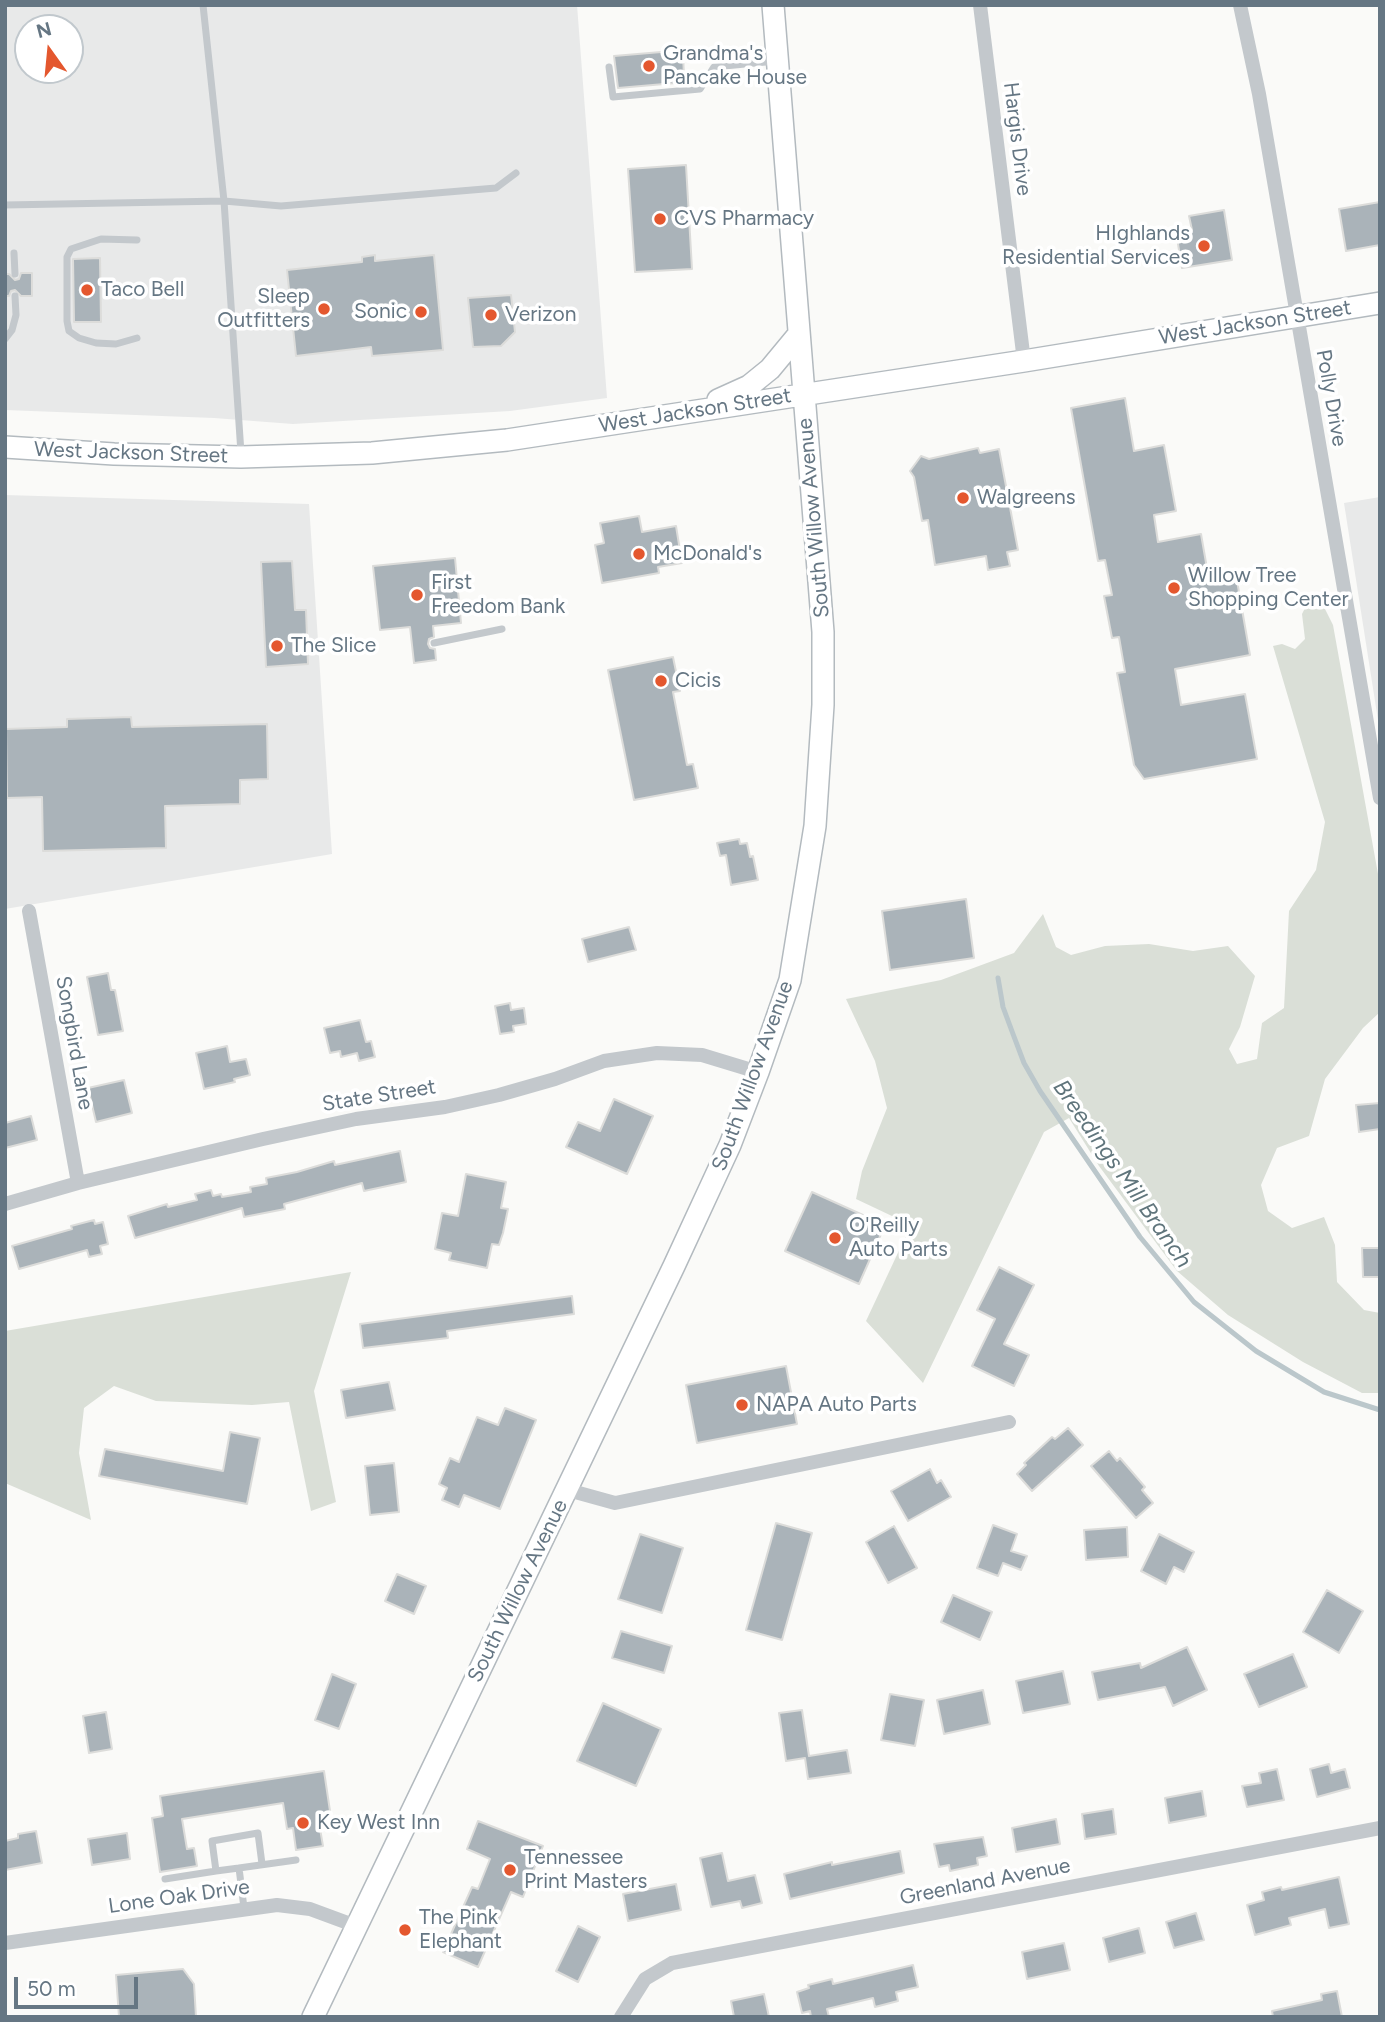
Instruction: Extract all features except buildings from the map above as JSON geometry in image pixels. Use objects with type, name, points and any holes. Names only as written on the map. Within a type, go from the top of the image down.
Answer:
[{"type":"main road","name":"South Willow Avenue","points":[[313,2017],[568,1490],[708,1192],[758,1072],[790,980],[815,826],[822,727],[823,632],[773,5]]},
{"type":"main road","name":"West Jackson Street","points":[[5,447],[114,454],[241,457],[372,453],[507,440],[1024,361],[1380,303]]},
{"type":"main road","points":[[695,410],[749,386],[770,369],[799,334]]},
{"type":"street","name":"Hargis Drive","points":[[979,5],[1024,361]]},
{"type":"street","name":"Polly Drive","points":[[1240,5],[1259,94],[1380,798]]},
{"type":"street","name":"Songbird Lane","points":[[29,911],[78,1183]]},
{"type":"street","name":"State Street","points":[[5,1204],[78,1183],[356,1119],[445,1107],[499,1095],[604,1061],[657,1053],[702,1055],[758,1072]]},
{"type":"street","points":[[568,1490],[615,1503],[1009,1422]]},
{"type":"street","name":"Greenland Avenue","points":[[621,2017],[645,1979],[672,1963],[1380,1828]]},
{"type":"street","name":"Lone Oak Drive","points":[[5,1943],[276,1905],[310,1909],[356,1926]]},
{"type":"lane","points":[[203,5],[223,201],[241,457]]},
{"type":"lane","points":[[609,67],[613,97],[699,89],[714,67],[777,61]]},
{"type":"lane","points":[[5,205],[223,201],[281,206],[496,188],[516,173]]},
{"type":"lane","points":[[137,240],[101,239],[71,249],[67,257],[69,331],[79,338],[96,343],[116,344],[137,338]]},
{"type":"lane","points":[[14,253],[15,274]]},
{"type":"lane","points":[[5,339],[12,330],[16,315],[15,296]]},
{"type":"lane","points":[[434,643],[502,629]]},
{"type":"lane","points":[[216,1871],[212,1841],[258,1833],[262,1864]]},
{"type":"lane","points":[[165,1879],[296,1860]]},
{"type":"lane","points":[[239,1868],[244,1908]]},
{"type":"shaded area","points":[[5,5],[577,5],[607,398],[510,411],[293,424],[214,418],[5,410]]},
{"type":"shaded area","points":[[5,495],[309,504],[332,854],[5,909]]},
{"type":"shaded area","points":[[1380,497],[1380,733],[1344,503]]},
{"type":"shaded area","points":[[1309,600],[1325,609],[1333,625],[1380,885],[1380,1012],[1363,1028],[1325,1079],[1309,1136],[1277,1148],[1261,1185],[1268,1211],[1292,1228],[1324,1217],[1335,1245],[1337,1282],[1364,1310],[1380,1313],[1380,1393],[1362,1393],[1303,1362],[1228,1315],[1177,1271],[1099,1166],[1069,1118],[1044,1132],[923,1383],[866,1321],[911,1225],[856,1199],[862,1171],[887,1108],[875,1061],[846,999],[941,980],[1014,953],[1043,914],[1056,947],[1071,955],[1105,946],[1149,944],[1193,951],[1228,946],[1255,976],[1240,1027],[1229,1049],[1237,1064],[1257,1059],[1262,1023],[1284,1008],[1289,911],[1316,870],[1325,822],[1273,646],[1282,644],[1295,649],[1305,639],[1302,614]]},
{"type":"shaded area","points":[[351,1272],[314,1391],[336,1502],[311,1511],[289,1402],[252,1405],[156,1401],[114,1386],[84,1408],[79,1453],[91,1520],[5,1483],[5,1331]]},
{"type":"waterway","name":"Breedings Mill Branch","points":[[998,978],[1003,1007],[1013,1034],[1024,1063],[1040,1091],[1140,1237],[1194,1302],[1256,1351],[1324,1392],[1380,1410]]},
{"type":"place","name":"Grandma's Pancake House","points":[[649,66]]},
{"type":"place","name":"CVS Pharmacy","points":[[660,219]]},
{"type":"place","name":"HIghlands Residential Services","points":[[1204,246]]},
{"type":"place","name":"Taco Bell","points":[[87,290]]},
{"type":"place","name":"Sleep Outfitters","points":[[324,309]]},
{"type":"place","name":"Sonic","points":[[421,312]]},
{"type":"place","name":"Verizon","points":[[491,315]]},
{"type":"place","name":"Walgreens","points":[[963,498]]},
{"type":"place","name":"McDonald's","points":[[639,554]]},
{"type":"place","name":"Willow Tree Shopping Center","points":[[1174,588]]},
{"type":"place","name":"First Freedom Bank","points":[[417,595]]},
{"type":"place","name":"The Slice","points":[[277,646]]},
{"type":"place","name":"Cicis","points":[[661,681]]},
{"type":"place","name":"O'Reilly Auto Parts","points":[[835,1238]]},
{"type":"place","name":"NAPA Auto Parts","points":[[742,1405]]},
{"type":"place","name":"Key West Inn","points":[[303,1823]]},
{"type":"place","name":"Tennessee Print Masters","points":[[510,1870]]},
{"type":"place","name":"The Pink Elephant","points":[[405,1930]]}]
